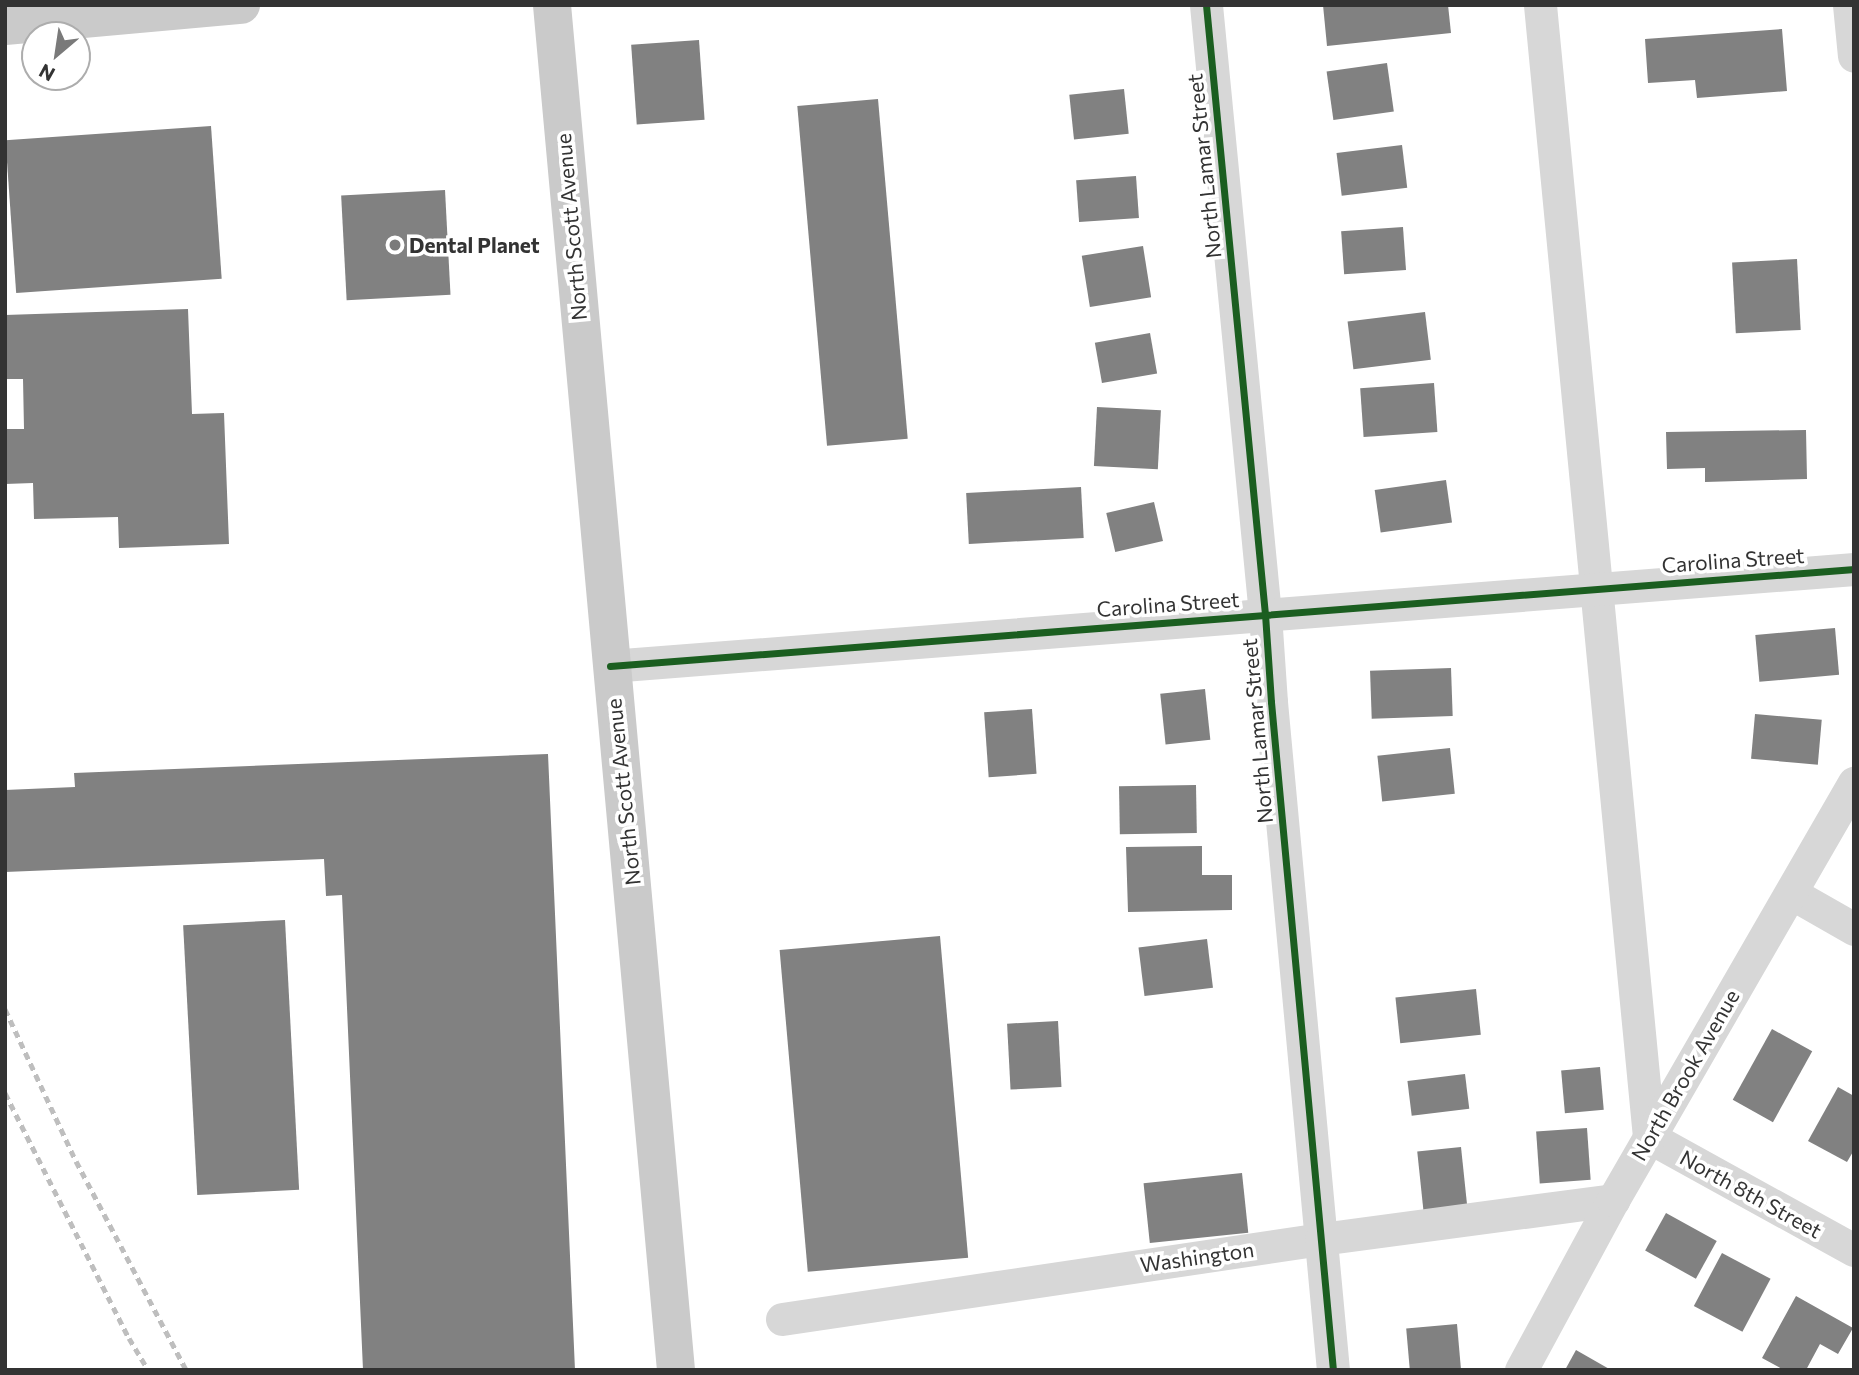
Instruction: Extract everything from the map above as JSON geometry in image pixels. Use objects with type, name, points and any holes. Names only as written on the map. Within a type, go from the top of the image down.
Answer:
[{"type":"main road","points":[[5,26],[241,5]]},
{"type":"main road","name":"North Scott Avenue","points":[[551,5],[676,1370]]},
{"type":"street","name":"North Lamar Street","points":[[1206,5],[1265,614],[1333,1370]]},
{"type":"street","points":[[1540,5],[1594,589],[1649,1137]]},
{"type":"street","points":[[1849,5],[1854,56]]},
{"type":"street","name":"Carolina Street","points":[[610,666],[1854,569]]},
{"type":"street","name":"North Brook Avenue","points":[[1521,1370],[1613,1200],[1854,782]]},
{"type":"street","points":[[1791,893],[1854,929]]},
{"type":"street","name":"North 8th Street","points":[[1649,1137],[1854,1250]]},
{"type":"street","name":"Washington","points":[[782,1319],[1321,1239],[1613,1200]]},
{"type":"building","points":[[1323,5],[1448,5],[1451,33],[1327,46]]},
{"type":"building","points":[[1782,29],[1787,91],[1697,98],[1695,80],[1648,83],[1645,39]]},
{"type":"building","points":[[699,40],[705,120],[637,125],[631,45]]},
{"type":"building","points":[[1387,63],[1394,112],[1333,120],[1327,71]]},
{"type":"building","points":[[1124,89],[1129,134],[1074,140],[1069,95]]},
{"type":"building","points":[[878,99],[908,439],[827,446],[797,106]]},
{"type":"building","points":[[211,126],[222,279],[16,293],[6,140]]},
{"type":"building","points":[[1402,145],[1407,188],[1342,196],[1336,153]]},
{"type":"building","points":[[1136,176],[1139,218],[1079,222],[1076,180]]},
{"type":"building","name":"Dental Planet","points":[[445,190],[450,295],[347,300],[341,195]]},
{"type":"building","points":[[1403,227],[1406,270],[1344,274],[1341,231]]},
{"type":"building","points":[[1143,246],[1151,297],[1090,307],[1082,256]]},
{"type":"building","points":[[1797,259],[1801,330],[1736,333],[1732,262]]},
{"type":"building","points":[[188,309],[192,414],[224,413],[229,544],[119,548],[118,517],[34,519],[33,483],[5,484],[5,429],[24,429],[23,379],[5,379],[5,315]]},
{"type":"building","points":[[1425,312],[1431,360],[1353,369],[1348,322]]},
{"type":"building","points":[[1150,333],[1157,373],[1102,383],[1095,343]]},
{"type":"building","points":[[1434,383],[1437,432],[1364,437],[1360,388]]},
{"type":"building","points":[[1097,407],[1161,410],[1158,469],[1094,466]]},
{"type":"building","points":[[1806,430],[1807,479],[1705,482],[1705,468],[1667,469],[1666,432]]},
{"type":"building","points":[[1446,480],[1452,523],[1381,533],[1375,490]]},
{"type":"building","points":[[1081,487],[1084,538],[969,544],[966,493]]},
{"type":"building","points":[[1154,502],[1163,541],[1115,552],[1106,513]]},
{"type":"building","points":[[1835,628],[1839,675],[1759,682],[1755,635]]},
{"type":"building","points":[[1451,668],[1453,716],[1372,719],[1370,671]]},
{"type":"building","points":[[1205,689],[1210,740],[1166,744],[1160,694]]},
{"type":"building","points":[[1032,709],[1037,774],[989,777],[984,712]]},
{"type":"building","points":[[1755,714],[1822,720],[1818,765],[1751,759]]},
{"type":"building","points":[[1450,748],[1455,794],[1382,801],[1377,756]]},
{"type":"building","points":[[548,754],[575,1370],[363,1370],[342,895],[326,896],[324,859],[5,872],[5,790],[75,787],[74,773]]},
{"type":"building","points":[[1196,785],[1197,833],[1120,834],[1119,786]]},
{"type":"building","points":[[1202,846],[1202,875],[1232,875],[1232,910],[1128,912],[1126,847]]},
{"type":"building","points":[[285,920],[299,1190],[197,1195],[183,925]]},
{"type":"building","points":[[940,936],[968,1258],[808,1272],[780,950]]},
{"type":"building","points":[[1207,939],[1213,988],[1144,996],[1139,947]]},
{"type":"building","points":[[1476,989],[1481,1035],[1400,1043],[1395,997]]},
{"type":"building","points":[[1058,1021],[1061,1087],[1011,1090],[1007,1024]]},
{"type":"building","points":[[1772,1029],[1812,1051],[1773,1122],[1733,1100]]},
{"type":"building","points":[[1600,1067],[1604,1110],[1565,1113],[1561,1070]]},
{"type":"building","points":[[1465,1074],[1469,1109],[1412,1116],[1407,1081]]},
{"type":"building","points":[[1838,1087],[1854,1096],[1854,1150],[1847,1162],[1808,1141]]},
{"type":"building","points":[[1587,1128],[1591,1180],[1540,1183],[1536,1132]]},
{"type":"building","points":[[1461,1147],[1467,1206],[1423,1210],[1417,1152]]},
{"type":"building","points":[[1242,1173],[1248,1233],[1150,1243],[1144,1183]]},
{"type":"building","points":[[1666,1213],[1717,1241],[1696,1279],[1645,1251]]},
{"type":"building","points":[[1722,1253],[1771,1279],[1742,1332],[1694,1306]]},
{"type":"building","points":[[1796,1296],[1853,1328],[1838,1354],[1820,1344],[1806,1370],[1784,1370],[1762,1358]]},
{"type":"building","points":[[1457,1324],[1461,1370],[1410,1370],[1406,1328]]},
{"type":"building","points":[[1576,1350],[1611,1370],[1565,1370]]},
{"type":"railway","points":[[5,1009],[76,1161],[186,1370]]},
{"type":"railway","points":[[5,1093],[129,1338],[148,1370]]},
{"type":"cycle path","points":[[1206,5],[1265,614],[1333,1370]]},
{"type":"cycle path","points":[[610,666],[1854,569]]},
{"type":"place","name":"Dental Planet","points":[[395,245]]}]
